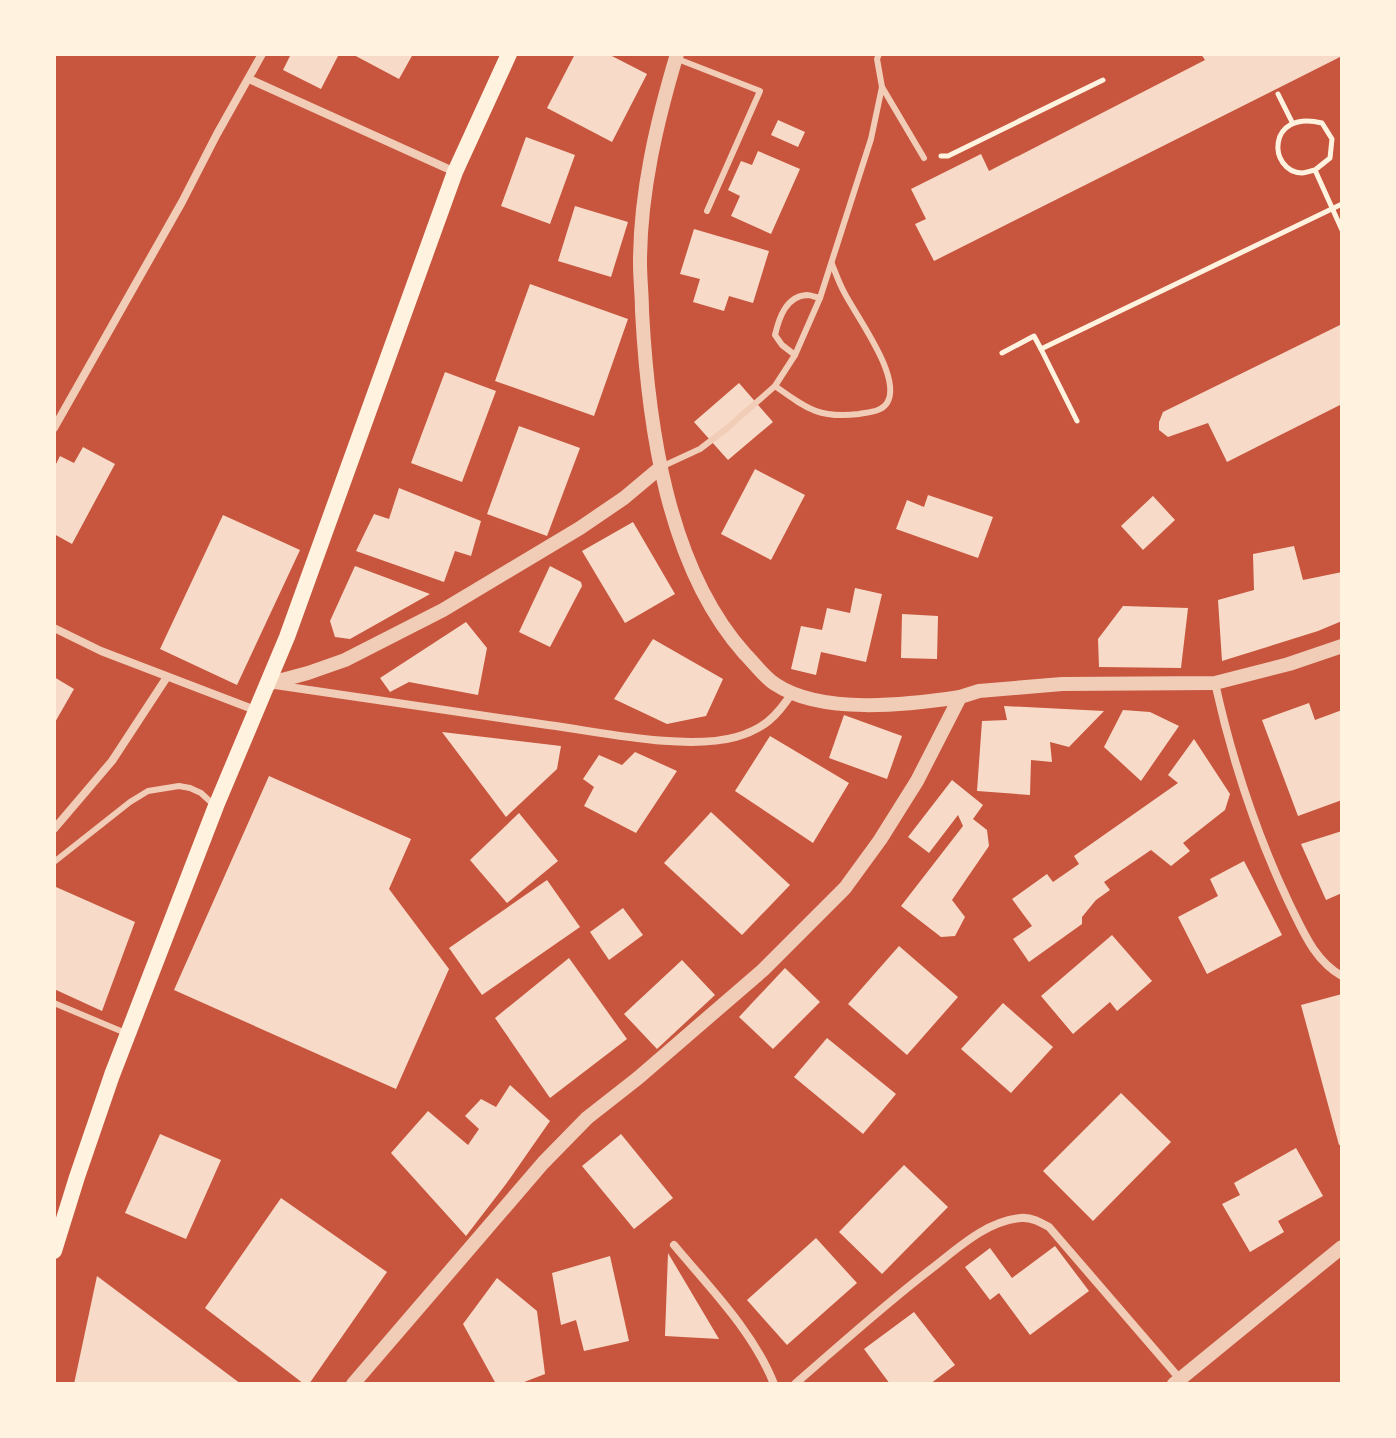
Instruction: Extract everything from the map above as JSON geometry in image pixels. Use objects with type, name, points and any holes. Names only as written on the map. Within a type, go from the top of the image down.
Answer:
[{"type":"main road","points":[[54,1251],[128,1034],[216,806],[287,637],[455,172],[509,54]]},
{"type":"street","points":[[54,428],[262,54]]},
{"type":"street","points":[[676,56],[663,102],[645,192],[640,262],[645,366],[670,505],[698,582],[714,613],[737,644],[775,684],[792,693],[819,700],[857,705],[895,705],[960,697],[979,691],[1062,684],[1215,683],[1289,664],[1342,646]]},
{"type":"street","points":[[249,79],[455,172]]},
{"type":"street","points":[[267,684],[327,668],[443,610],[580,528],[624,498],[661,467]]},
{"type":"street","points":[[54,628],[101,651],[255,710]]},
{"type":"street","points":[[54,829],[112,761],[167,677]]},
{"type":"street","points":[[1215,683],[1239,780],[1268,856],[1311,946],[1325,965],[1342,976]]},
{"type":"street","points":[[267,684],[673,741],[712,740],[751,731],[773,719],[792,693]]},
{"type":"street","points":[[353,1384],[543,1163],[587,1118],[763,970],[845,888],[917,781],[960,697]]},
{"type":"street","points":[[795,1384],[965,1242],[985,1229],[1020,1218],[1031,1218],[1049,1227],[1177,1382],[1342,1247]]},
{"type":"street","points":[[674,1245],[733,1315],[774,1384]]},
{"type":"lane","points":[[879,54],[877,59],[882,87],[924,158]]},
{"type":"lane","points":[[676,56],[760,91],[707,211]]},
{"type":"lane","points":[[661,467],[700,449],[775,386],[795,355],[832,264],[871,139],[882,87]]},
{"type":"lane","points":[[775,386],[807,409],[833,414],[880,410],[889,401],[890,383],[885,368],[843,291],[832,264]]},
{"type":"lane","points":[[795,355],[775,335],[784,309],[790,302],[805,295],[820,298]]},
{"type":"lane","points":[[54,862],[148,791],[179,786],[190,788],[216,806]]},
{"type":"lane","points":[[54,1003],[128,1034]]},
{"type":"path","points":[[948,156],[1103,80]]},
{"type":"path","points":[[1278,94],[1292,122]]},
{"type":"path","points":[[1310,120],[1322,123],[1332,139],[1330,158],[1315,170],[1300,173],[1282,162],[1277,149],[1281,130],[1292,122],[1310,120]]},
{"type":"path","points":[[1315,170],[1342,230]]},
{"type":"path","points":[[1041,349],[1342,204]]},
{"type":"path","points":[[1002,353],[1034,336],[1077,421]]},
{"type":"building","points":[[291,54],[339,54],[321,89],[283,70]]},
{"type":"building","points":[[352,54],[413,54],[399,79]]},
{"type":"building","points":[[575,54],[608,54],[647,74],[612,142],[547,108]]},
{"type":"building","points":[[1201,54],[1342,56],[934,261],[915,224],[926,219],[911,189],[981,154],[989,171],[1205,60]]},
{"type":"building","points":[[778,120],[805,132],[798,147],[771,135]]},
{"type":"building","points":[[526,137],[575,155],[550,224],[501,206]]},
{"type":"building","points":[[758,151],[800,169],[771,234],[731,216],[740,196],[728,190],[741,161],[752,165]]},
{"type":"building","points":[[575,206],[628,222],[611,277],[558,261]]},
{"type":"building","points":[[694,229],[769,251],[753,303],[729,296],[724,311],[693,302],[700,279],[680,274]]},
{"type":"building","points":[[530,284],[628,319],[594,416],[495,381]]},
{"type":"building","points":[[1342,324],[1342,404],[1227,462],[1208,423],[1168,437],[1159,430],[1163,412]]},
{"type":"building","points":[[445,372],[496,391],[462,482],[411,463]]},
{"type":"building","points":[[739,383],[773,422],[728,460],[694,422]]},
{"type":"building","points":[[519,426],[580,448],[547,536],[487,514]]},
{"type":"building","points":[[83,447],[115,464],[72,544],[54,534],[54,468],[60,456],[74,463]]},
{"type":"building","points":[[755,469],[805,495],[771,560],[721,534]]},
{"type":"building","points":[[399,488],[481,521],[471,556],[455,551],[444,582],[356,551],[374,514],[389,519]]},
{"type":"building","points":[[928,495],[993,517],[978,558],[896,529],[907,500],[924,507]]},
{"type":"building","points":[[1153,496],[1175,520],[1143,550],[1121,526]]},
{"type":"building","points":[[223,515],[300,550],[237,685],[160,649]]},
{"type":"building","points":[[633,522],[675,594],[625,623],[582,551]]},
{"type":"building","points":[[1294,546],[1303,580],[1342,572],[1342,621],[1222,661],[1218,600],[1254,590],[1253,554]]},
{"type":"building","points":[[355,566],[430,594],[350,639],[335,637],[330,621]]},
{"type":"building","points":[[550,566],[581,582],[582,586],[550,647],[519,632]]},
{"type":"building","points":[[855,588],[882,594],[866,662],[821,652],[816,675],[791,669],[801,626],[822,630],[827,608],[850,613]]},
{"type":"building","points":[[1123,606],[1188,608],[1181,668],[1099,667],[1098,639]]},
{"type":"building","points":[[902,614],[938,616],[937,659],[901,658]]},
{"type":"building","points":[[466,622],[487,648],[478,695],[409,682],[390,692],[380,678]]},
{"type":"building","points":[[653,639],[723,679],[706,716],[667,724],[614,699]]},
{"type":"building","points":[[54,677],[74,689],[54,724]]},
{"type":"building","points":[[1309,703],[1315,720],[1342,710],[1342,800],[1298,816],[1262,720]]},
{"type":"building","points":[[1004,706],[1104,711],[1069,747],[1050,742],[1052,762],[1031,760],[1030,795],[977,791],[982,721],[1007,720]]},
{"type":"building","points":[[1123,710],[1150,712],[1179,726],[1141,781],[1104,747]]},
{"type":"building","points":[[844,715],[902,736],[887,779],[829,758]]},
{"type":"building","points":[[442,732],[561,746],[557,769],[506,817]]},
{"type":"building","points":[[770,736],[849,783],[813,843],[735,791]]},
{"type":"building","points":[[1194,739],[1230,794],[1225,810],[1183,843],[1190,851],[1171,866],[1151,850],[1104,882],[1110,890],[1096,900],[1082,917],[1082,924],[1029,962],[1013,939],[1032,926],[1012,899],[1047,874],[1053,882],[1079,864],[1074,856],[1178,783],[1168,775]]},
{"type":"building","points":[[635,752],[677,771],[636,833],[584,806],[594,787],[583,779],[599,755],[622,765]]},
{"type":"building","points":[[269,776],[411,839],[389,889],[449,969],[396,1089],[174,990]]},
{"type":"building","points":[[952,780],[983,805],[973,819],[987,830],[989,846],[952,900],[965,917],[955,936],[941,937],[901,906],[963,826],[958,815],[929,853],[908,837]]},
{"type":"building","points":[[711,812],[790,885],[742,935],[664,863]]},
{"type":"building","points":[[519,813],[558,861],[507,903],[470,860]]},
{"type":"building","points":[[1342,831],[1342,893],[1326,900],[1301,844]]},
{"type":"building","points":[[1244,861],[1282,935],[1207,974],[1178,917],[1218,896],[1210,879]]},
{"type":"building","points":[[547,880],[580,927],[482,995],[449,948]]},
{"type":"building","points":[[56,887],[135,922],[102,1011],[54,989]]},
{"type":"building","points":[[623,908],[643,935],[609,960],[590,932]]},
{"type":"building","points":[[1112,935],[1152,981],[1117,1011],[1110,1002],[1073,1034],[1041,996]]},
{"type":"building","points":[[899,946],[958,997],[907,1055],[848,1004]]},
{"type":"building","points":[[569,958],[627,1039],[550,1098],[495,1018]]},
{"type":"building","points":[[682,960],[715,995],[657,1049],[624,1014]]},
{"type":"building","points":[[785,968],[820,1002],[773,1049],[739,1017]]},
{"type":"building","points":[[1342,994],[1342,1144],[1339,1145],[1301,1005]]},
{"type":"building","points":[[1003,1003],[1053,1047],[1011,1093],[961,1049]]},
{"type":"building","points":[[827,1038],[896,1094],[863,1134],[794,1077]]},
{"type":"building","points":[[510,1085],[550,1121],[466,1236],[391,1153],[428,1111],[468,1145],[479,1129],[465,1116],[481,1099],[496,1107]]},
{"type":"building","points":[[1121,1093],[1171,1142],[1093,1221],[1043,1171]]},
{"type":"building","points":[[160,1134],[221,1160],[186,1239],[125,1213]]},
{"type":"building","points":[[621,1134],[673,1198],[634,1229],[582,1166]]},
{"type":"building","points":[[1296,1148],[1323,1196],[1278,1221],[1284,1232],[1250,1252],[1222,1204],[1240,1195],[1234,1183]]},
{"type":"building","points":[[904,1165],[948,1207],[882,1274],[839,1232]]},
{"type":"building","points":[[281,1198],[387,1272],[309,1384],[304,1384],[205,1308]]},
{"type":"building","points":[[816,1238],[857,1283],[787,1345],[747,1300]]},
{"type":"building","points":[[1055,1246],[1089,1291],[1030,1335],[999,1293],[990,1300],[965,1267],[990,1248],[1012,1278]]},
{"type":"building","points":[[668,1253],[719,1339],[665,1336]]},
{"type":"building","points":[[610,1256],[629,1341],[584,1351],[576,1320],[561,1325],[552,1273]]},
{"type":"building","points":[[97,1276],[241,1384],[74,1384]]},
{"type":"building","points":[[497,1278],[537,1311],[545,1374],[519,1384],[496,1384],[463,1324]]},
{"type":"building","points":[[914,1312],[955,1365],[930,1384],[890,1384],[864,1349]]}]
